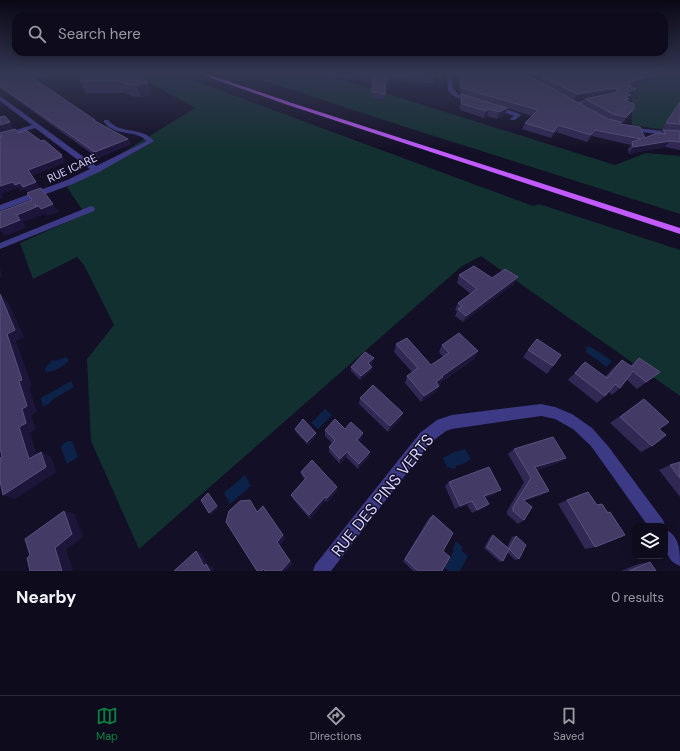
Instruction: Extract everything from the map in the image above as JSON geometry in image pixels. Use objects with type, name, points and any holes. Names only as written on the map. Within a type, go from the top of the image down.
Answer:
[{"type":"main road","points":[[280,100],[680,231]]},
{"type":"street","points":[[2,100],[96,170]]},
{"type":"street","points":[[470,100],[479,102]]},
{"type":"street","points":[[580,108],[571,103],[591,100]]},
{"type":"street","points":[[0,106],[9,104]]},
{"type":"street","points":[[487,105],[518,114],[513,120]]},
{"type":"street","name":"RUE ICARE","points":[[0,208],[55,189],[96,170],[151,141],[145,135],[121,131],[106,121]]},
{"type":"street","points":[[0,137],[37,125]]},
{"type":"street","points":[[624,128],[680,135]]},
{"type":"street","points":[[0,246],[91,209]]},
{"type":"street","name":"RUE DES PINS VERTS","points":[[321,571],[425,438],[442,425],[475,418],[541,410],[570,419],[591,435],[655,523]]},
{"type":"street","points":[[668,541],[680,558]]},
{"type":"green space","points":[[180,100],[245,100],[533,206],[539,204],[680,250],[680,396],[481,256],[462,266],[139,549],[91,441],[87,359],[114,325],[84,265],[77,257],[33,279],[20,243],[85,214],[67,187],[195,108]]},
{"type":"green space","points":[[322,100],[406,100],[615,165],[646,153],[680,156],[680,214]]},
{"type":"green space","points":[[631,100],[680,100],[680,118],[666,130],[632,125]]},
{"type":"water","points":[[586,347],[591,347],[612,361],[607,367],[586,352]]},
{"type":"water","points":[[66,357],[69,360],[65,365],[58,369],[45,372],[45,368],[52,360],[55,361]]},
{"type":"water","points":[[71,381],[74,387],[43,407],[41,398]]},
{"type":"water","points":[[325,409],[332,415],[318,429],[311,423]]},
{"type":"water","points":[[68,441],[72,441],[78,457],[67,464],[61,448],[63,444]]},
{"type":"water","points":[[465,449],[471,459],[456,466],[455,469],[447,467],[443,458],[454,452]]},
{"type":"water","points":[[245,475],[251,486],[230,504],[224,493]]},
{"type":"water","points":[[456,541],[463,547],[461,550],[468,556],[460,571],[448,571],[445,568],[454,550],[453,548]]},
{"type":"building","points":[[20,100],[65,100],[95,120],[93,120],[128,139],[95,152]]},
{"type":"building","points":[[462,100],[480,100],[507,108],[499,112],[489,109],[486,111],[462,104]]},
{"type":"building","points":[[502,100],[572,100],[608,119],[621,122],[620,124],[640,127],[645,138],[657,133],[666,134],[663,130],[680,131],[680,142],[670,141],[633,147],[632,142],[641,139],[595,130],[591,135],[558,125],[554,132],[525,123],[538,110]]},
{"type":"building","points":[[586,100],[626,100],[624,100],[634,104],[634,109],[626,117],[613,114]]},
{"type":"building","points":[[680,102],[680,124],[666,123]]},
{"type":"building","points":[[5,116],[10,122],[0,125],[0,117]]},
{"type":"building","points":[[15,129],[18,133],[26,130],[41,141],[44,140],[62,155],[60,156],[62,157],[28,170],[36,182],[23,187],[20,183],[15,185],[13,182],[0,186],[0,137],[2,136],[0,133]]},
{"type":"building","points":[[41,188],[53,204],[41,209],[35,204],[36,207],[17,215],[20,220],[0,228],[0,212],[32,200],[27,193]]},
{"type":"building","points":[[474,266],[492,278],[505,269],[518,277],[466,316],[458,309],[462,306],[458,303],[477,289],[459,275]]},
{"type":"building","points":[[0,294],[15,330],[7,334],[22,380],[19,381],[27,406],[22,409],[26,423],[19,427],[29,459],[41,452],[46,467],[3,495],[0,481],[0,458],[2,457],[0,448]]},
{"type":"building","points":[[459,333],[478,351],[442,376],[443,377],[436,382],[439,386],[424,396],[407,376],[418,368],[396,344],[407,338],[431,365],[449,353],[442,345]]},
{"type":"building","points":[[537,339],[561,355],[553,366],[528,350]]},
{"type":"building","points":[[365,352],[374,358],[368,363],[372,367],[361,376],[351,367]]},
{"type":"building","points":[[639,358],[660,372],[646,382],[633,371],[620,388],[615,384],[605,396],[575,373],[585,362],[607,378],[622,360],[632,367]]},
{"type":"building","points":[[373,385],[403,413],[390,426],[360,398]]},
{"type":"building","points":[[644,399],[669,422],[659,429],[666,435],[652,446],[620,417]]},
{"type":"building","points":[[303,419],[316,433],[307,442],[295,429]]},
{"type":"building","points":[[335,419],[345,429],[351,422],[363,433],[357,440],[370,452],[359,464],[347,452],[340,459],[329,447],[335,440],[325,430]]},
{"type":"building","points":[[553,437],[566,458],[535,467],[549,491],[523,500],[532,507],[524,520],[513,511],[513,507],[531,478],[514,449]]},
{"type":"building","points":[[312,460],[337,487],[327,498],[325,497],[309,515],[291,495],[306,478],[301,472]]},
{"type":"building","points":[[680,462],[680,478],[670,465]]},
{"type":"building","points":[[489,467],[501,490],[484,496],[489,504],[477,510],[472,501],[460,506],[449,482]]},
{"type":"building","points":[[588,492],[597,505],[602,504],[608,513],[610,512],[625,535],[595,547],[567,500]]},
{"type":"building","points":[[208,493],[217,506],[209,513],[201,500]]},
{"type":"building","points":[[250,500],[257,512],[263,506],[283,535],[277,542],[290,561],[281,571],[265,571],[263,569],[262,571],[257,571],[226,522],[229,511],[240,501]]},
{"type":"building","points":[[64,511],[72,534],[55,548],[62,571],[30,571],[27,558],[30,555],[25,539]]},
{"type":"building","points":[[433,515],[453,533],[443,551],[450,557],[442,571],[418,571],[405,559]]},
{"type":"building","points":[[493,535],[509,549],[503,561],[487,547]]},
{"type":"building","points":[[516,536],[526,545],[519,559],[509,549]]},
{"type":"building","points":[[196,551],[204,566],[206,564],[210,571],[174,571]]},
{"type":"building","points":[[650,562],[656,571],[629,571]]}]
